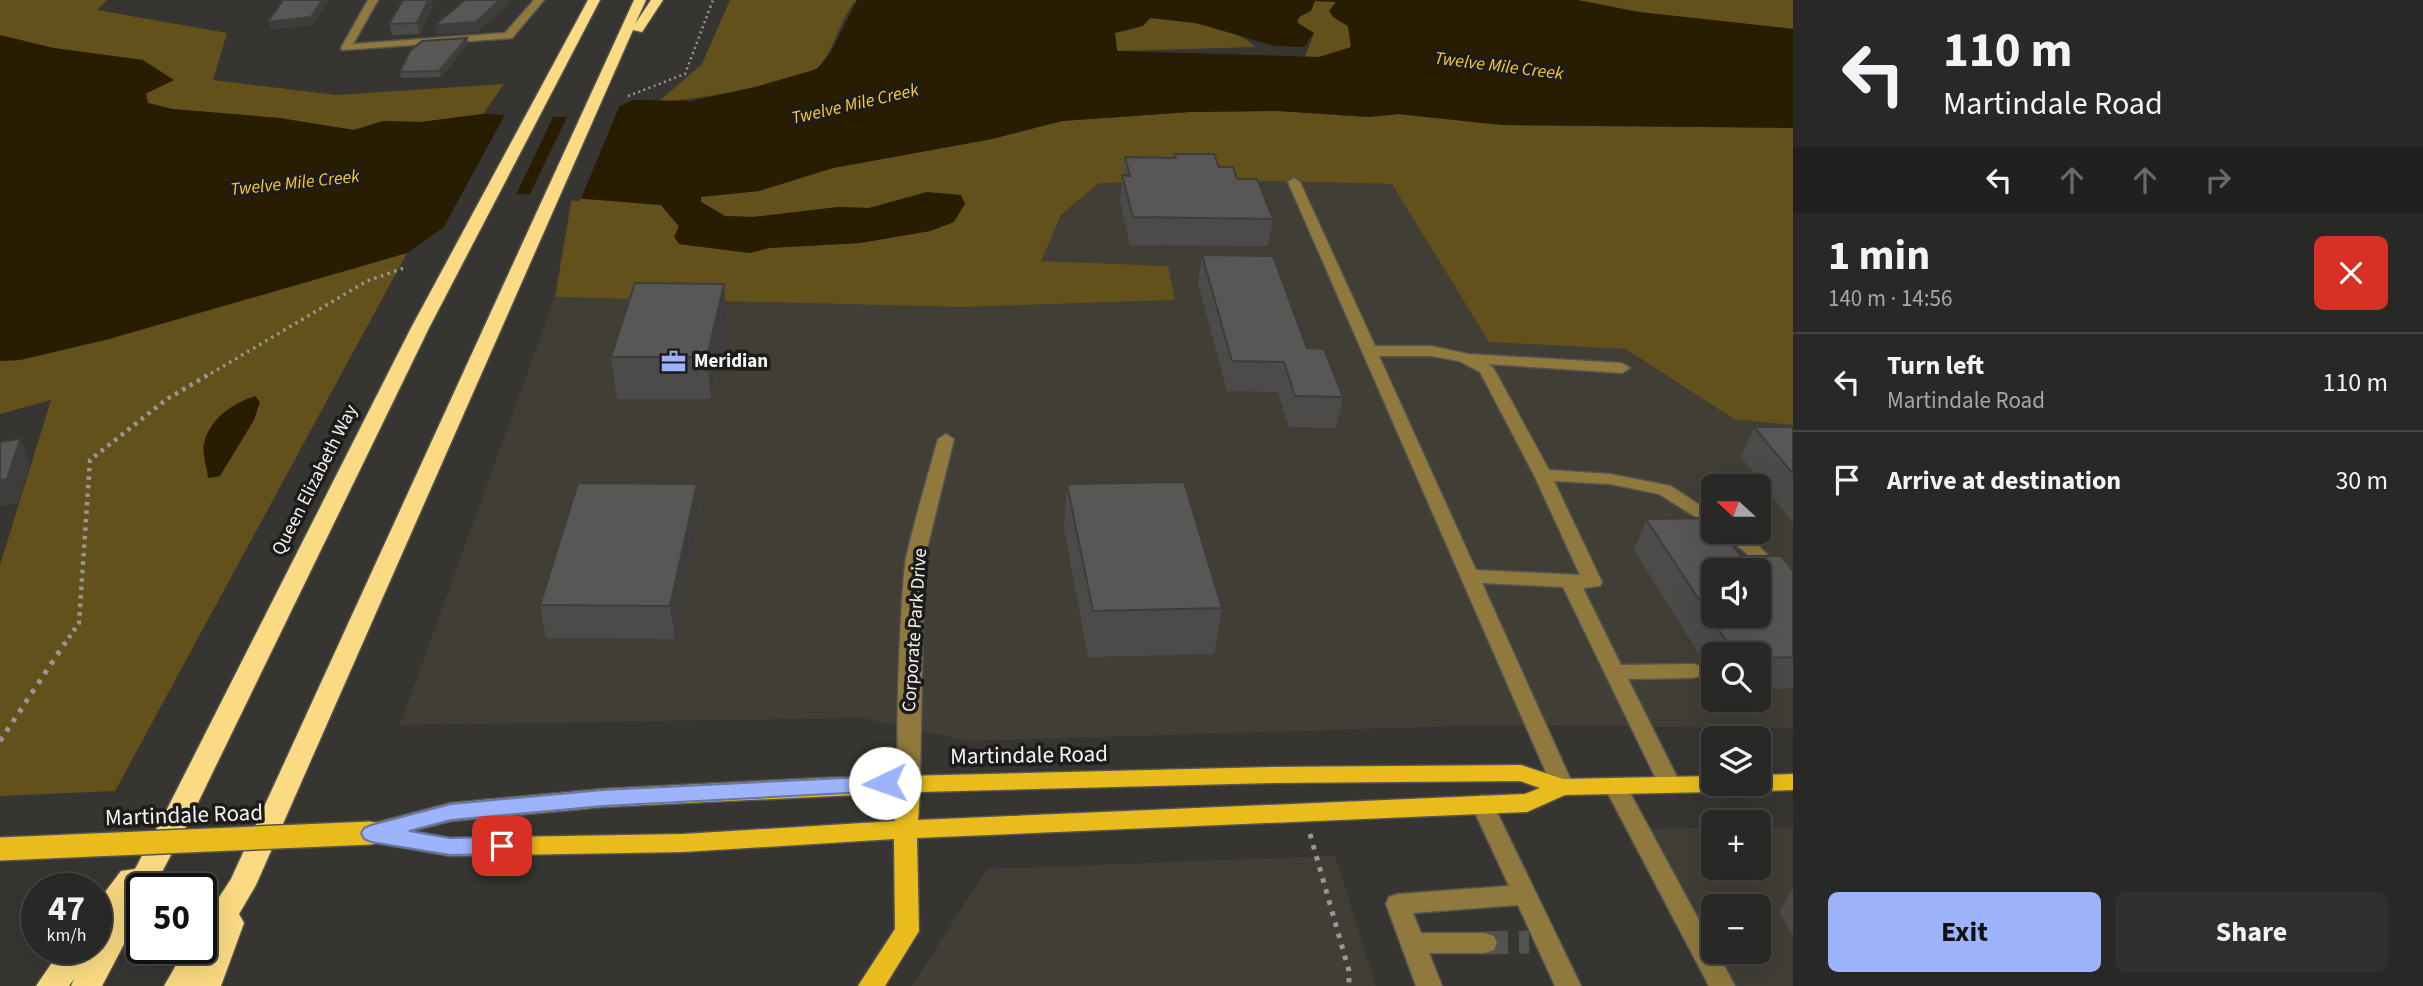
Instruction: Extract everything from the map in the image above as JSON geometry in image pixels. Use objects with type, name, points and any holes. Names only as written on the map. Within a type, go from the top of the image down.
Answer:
[{"type":"highway","name":"Queen Elizabeth Way","points":[[86,986],[176,818],[420,328],[594,0]]},
{"type":"highway","points":[[206,986],[242,885],[640,0]]},
{"type":"highway","points":[[608,75],[657,0]]},
{"type":"highway","points":[[112,905],[176,818]]},
{"type":"highway","points":[[179,986],[242,885]]},
{"type":"highway","points":[[51,986],[68,964]]},
{"type":"main road","name":"Martindale Road","points":[[371,833],[451,812],[603,798],[909,782],[1521,773],[1563,788]]},
{"type":"main road","points":[[872,986],[908,931],[905,849],[909,782]]},
{"type":"main road","points":[[1771,783],[1793,782]]},
{"type":"main road","name":"Martindale Road","points":[[0,849],[371,833],[450,846],[683,843],[834,832],[1527,803],[1563,788],[1701,784]]},
{"type":"street","points":[[373,0],[346,48],[508,36],[539,0]]},
{"type":"street","points":[[1294,183],[1563,788]]},
{"type":"street","points":[[1369,351],[1431,351],[1463,357],[1622,368]]},
{"type":"street","points":[[1463,357],[1486,369],[1543,475],[1593,582],[1469,576]]},
{"type":"street","name":"Corporate Park Drive","points":[[909,782],[915,561],[946,439]]},
{"type":"street","points":[[1543,475],[1610,479],[1665,490],[1701,514]]},
{"type":"street","points":[[1746,544],[1793,594]]},
{"type":"street","points":[[1570,581],[1670,785]]},
{"type":"street","points":[[1614,672],[1693,671]]},
{"type":"street","points":[[1615,786],[1722,986]]},
{"type":"street","points":[[1482,804],[1524,895],[1538,942],[1568,986]]},
{"type":"street","points":[[1429,986],[1398,904],[1524,895]]},
{"type":"street","points":[[1413,943],[1485,943]]},
{"type":"path","points":[[628,96],[685,74],[713,0]]},
{"type":"path","points":[[0,741],[79,623],[90,460],[167,399],[367,281],[404,268]]},
{"type":"path","points":[[1310,834],[1349,971],[1349,986]]},
{"type":"shaded area","points":[[0,0],[107,0],[97,10],[227,33],[213,80],[336,95],[504,84],[483,114],[421,122],[383,121],[354,130],[279,118],[172,109],[148,103],[143,60],[53,48],[0,35]]},
{"type":"shaded area","points":[[730,0],[857,0],[851,6],[826,58],[810,72],[743,90],[658,102],[702,64]]},
{"type":"shaded area","points":[[1577,0],[1793,0],[1793,29],[1639,12]]},
{"type":"shaded area","points":[[1315,1],[1337,2],[1333,17],[1348,26],[1351,48],[1319,57],[1305,57],[1314,33],[1297,22]]},
{"type":"shaded area","points":[[1150,18],[1220,29],[1246,40],[1255,47],[1117,51],[1115,33],[1143,26]]},
{"type":"shaded area","points":[[1278,111],[1369,117],[1398,114],[1502,125],[1793,128],[1793,425],[1734,419],[1626,349],[1489,342],[1392,184],[1273,181],[1099,183],[1061,215],[1041,261],[1168,266],[1175,300],[962,307],[555,297],[572,197],[661,205],[679,227],[679,244],[750,253],[769,248],[860,243],[930,231],[954,222],[927,192],[869,208],[838,207],[753,217],[725,216],[701,202],[700,197],[759,191],[833,168],[992,139],[1062,121],[1190,112]]},
{"type":"shaded area","points":[[1273,181],[1392,184],[1489,342],[1626,349],[1734,418],[1793,425],[1793,728],[1493,725],[968,741],[862,718],[400,725],[555,297],[962,307],[1174,300],[1168,266],[1040,261],[1061,215],[1099,183]]},
{"type":"shaded area","points":[[407,253],[115,791],[0,796],[0,565],[51,400],[0,414],[0,361],[20,360],[109,339]]},
{"type":"shaded area","points":[[1793,827],[1793,986],[1728,986],[1717,964],[1771,964],[1771,894],[1701,894],[1701,934],[1646,829],[1701,828],[1701,880],[1771,880],[1771,828]]},
{"type":"shaded area","points":[[1335,856],[1376,986],[912,986],[987,869]]},
{"type":"water","name":"Twelve Mile Creek","points":[[857,0],[1577,0],[1639,12],[1793,29],[1793,128],[1502,125],[1398,114],[1369,117],[1278,111],[1190,112],[1062,121],[992,139],[833,168],[759,191],[701,197],[701,202],[725,216],[753,217],[838,207],[869,208],[927,192],[961,195],[965,204],[954,222],[930,231],[860,243],[769,248],[750,253],[679,244],[674,237],[679,226],[661,205],[494,192],[407,253],[109,339],[20,360],[0,361],[0,35],[53,48],[143,60],[174,80],[145,94],[148,103],[172,109],[279,118],[354,130],[383,121],[421,122],[483,114],[564,117],[602,114],[633,100],[692,101],[817,69],[830,54]],"holes":[[[1315,1],[1336,2],[1329,11],[1333,17],[1348,26],[1351,47],[1319,57],[1117,51],[1115,33],[1143,26],[1150,18],[1196,23],[1275,46],[1304,47],[1314,33],[1297,23],[1299,17],[1311,11]]]},
{"type":"water","points":[[255,396],[260,402],[254,420],[220,476],[208,478],[204,448],[211,427],[223,413]]},
{"type":"pier","points":[[621,102],[580,201],[528,198],[569,113],[601,111]]},
{"type":"pier","points":[[507,111],[555,113],[515,197],[495,195],[440,234]]},
{"type":"building","points":[[283,0],[322,0],[311,17],[268,22]]},
{"type":"building","points":[[403,0],[428,0],[417,23],[389,24]]},
{"type":"building","points":[[465,0],[500,0],[476,22],[435,25]]},
{"type":"building","points":[[467,38],[439,71],[400,72],[410,51],[422,41]]},
{"type":"building","points":[[1175,154],[1214,154],[1219,167],[1233,167],[1237,179],[1257,179],[1273,219],[1133,217],[1122,175],[1130,176],[1125,157],[1176,158]]},
{"type":"building","points":[[1202,255],[1273,256],[1307,348],[1324,349],[1343,397],[1295,396],[1284,362],[1232,361]]},
{"type":"building","points":[[635,283],[724,284],[707,357],[611,357]]},
{"type":"building","points":[[1754,427],[1793,427],[1793,474]]},
{"type":"building","points":[[20,439],[7,479],[0,480],[0,442]]},
{"type":"building","points":[[1184,482],[1222,608],[1093,611],[1067,484]]},
{"type":"building","points":[[578,483],[697,484],[670,606],[540,605]]},
{"type":"building","points":[[1701,518],[1701,544],[1732,544],[1741,556],[1781,556],[1793,571],[1793,657],[1771,658],[1771,642],[1727,642],[1718,628],[1771,628],[1771,558],[1701,558],[1701,602],[1646,519]]},
{"type":"tunnel","points":[[1485,943],[1529,942]]},
{"type":"place","name":"Meridian","points":[[674,361]]},
{"type":"route","points":[[502,846],[450,846],[371,833],[451,812],[603,798],[885,783]]}]
